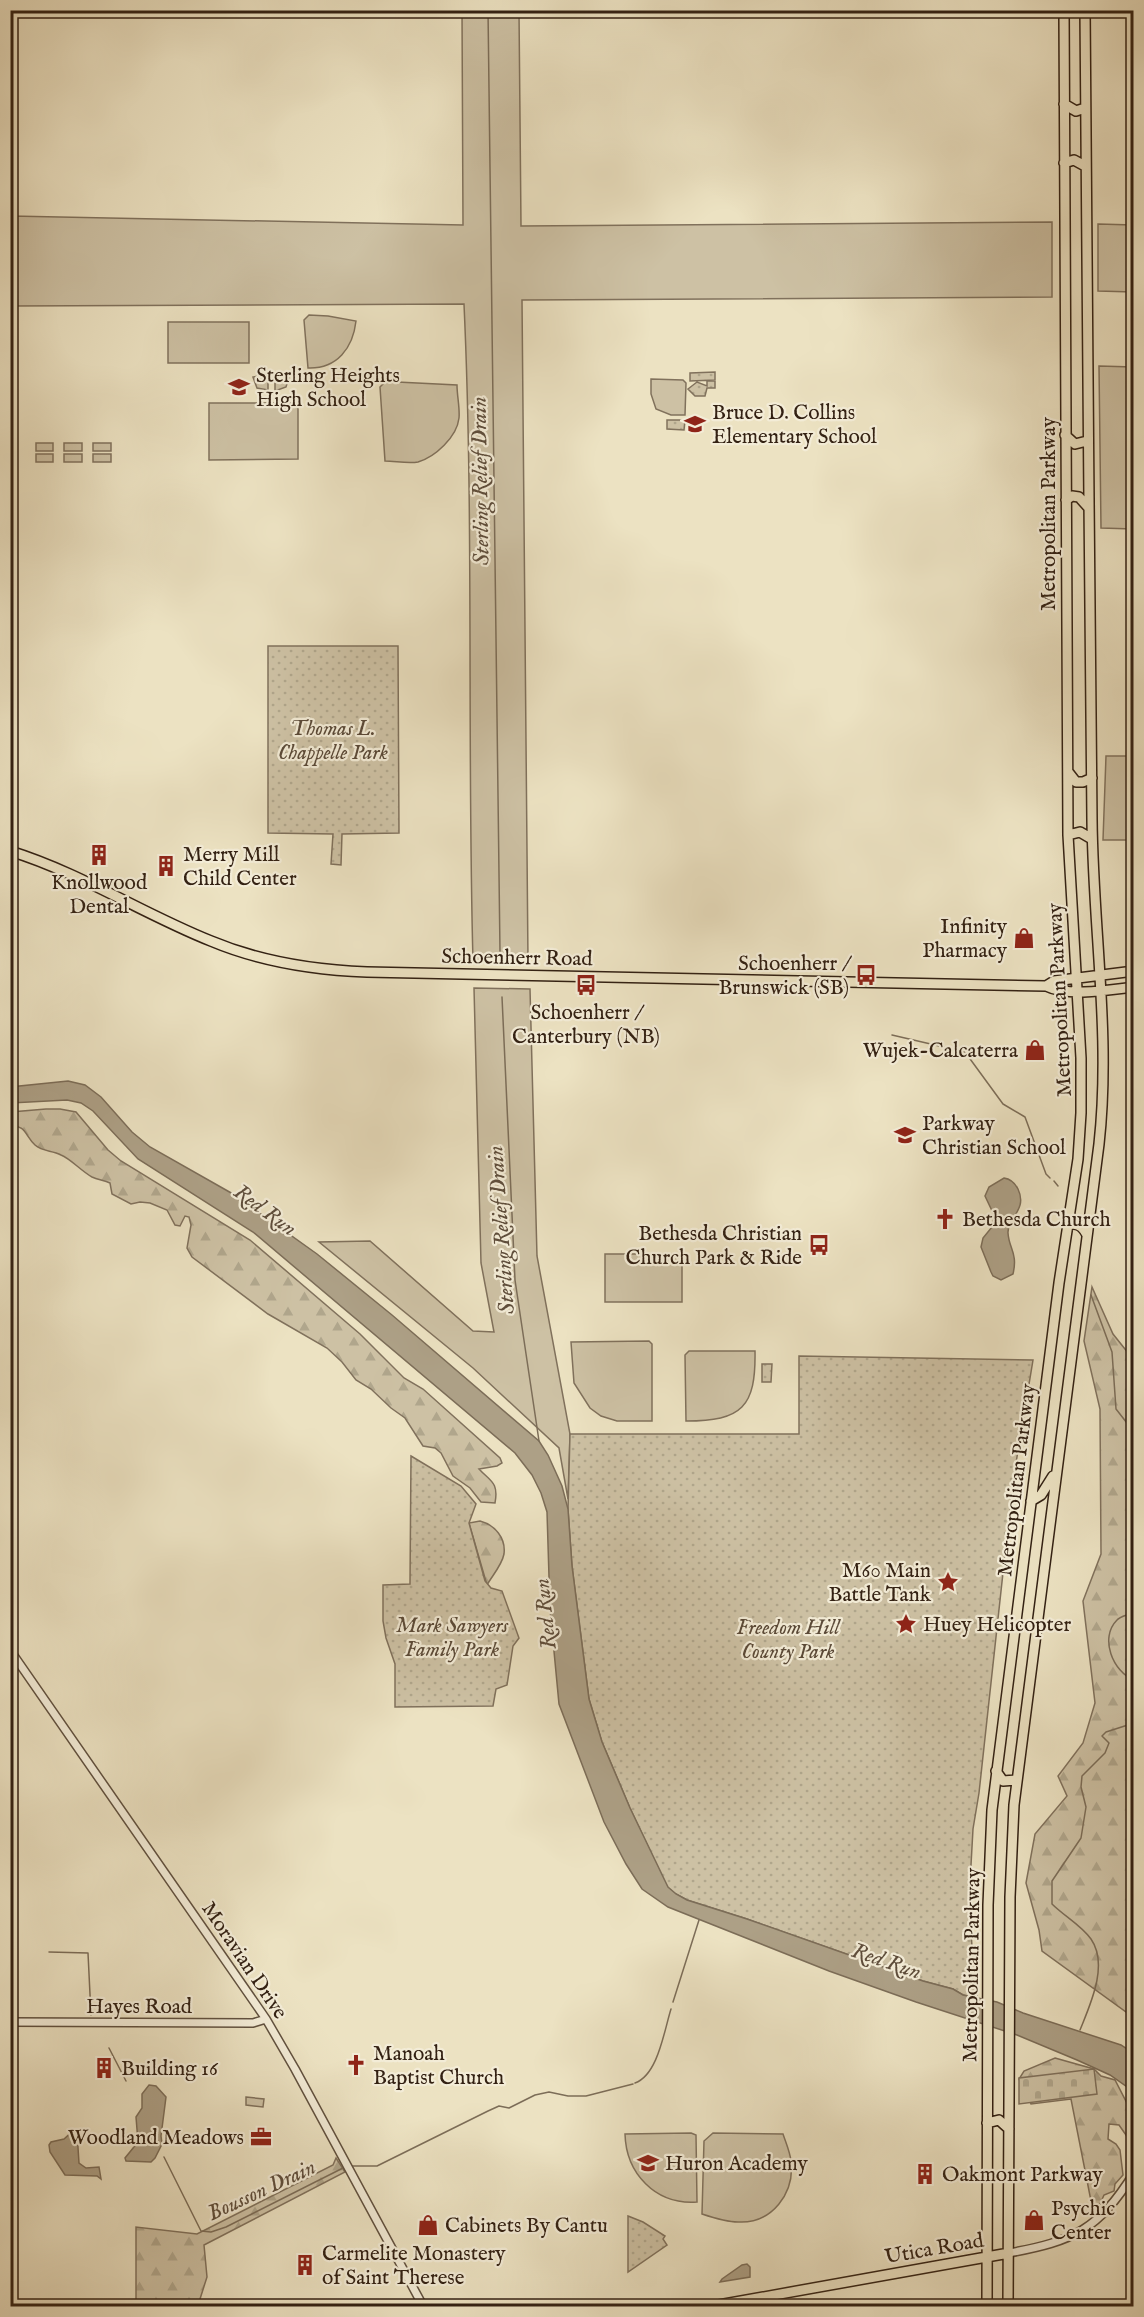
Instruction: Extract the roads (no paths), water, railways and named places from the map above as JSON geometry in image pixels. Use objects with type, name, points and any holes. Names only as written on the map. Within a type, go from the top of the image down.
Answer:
[{"type":"main road","name":"Metropolitan Parkway","points":[[987,2307],[989,1870],[996,1771],[1080,1138],[1082,1070],[1068,835],[1064,10]]},
{"type":"main road","name":"Metropolitan Parkway","points":[[1008,2307],[1010,1867],[1016,1780],[1099,1144],[1104,1067],[1092,839],[1085,10]]},
{"type":"main road","points":[[1064,104],[1076,111],[1086,108]]},
{"type":"main road","points":[[1064,163],[1074,160],[1085,166]]},
{"type":"main road","points":[[1065,435],[1075,444],[1087,441]]},
{"type":"main road","points":[[1066,500],[1072,496],[1079,497],[1088,507]]},
{"type":"main road","points":[[1068,771],[1070,777],[1076,782],[1092,778]]},
{"type":"main road","points":[[1068,835],[1080,832],[1092,839]]},
{"type":"main road","name":"Schoenherr Road","points":[[10,851],[60,870],[213,942],[265,959],[315,969],[1046,986],[1054,990],[1077,991],[1134,987]]},
{"type":"main road","points":[[1099,956],[1108,967],[1123,973]]},
{"type":"main road","name":"Schoenherr Road","points":[[1046,986],[1054,981],[1134,971]]},
{"type":"main road","points":[[1080,1138],[1088,1146],[1099,1144]]},
{"type":"main road","points":[[1068,1225],[1080,1225],[1087,1235]]},
{"type":"main road","points":[[1031,1501],[1041,1495],[1056,1468]]},
{"type":"main road","points":[[996,1771],[1003,1781],[1016,1780]]},
{"type":"main road","points":[[987,2123],[999,2120],[1009,2129]]},
{"type":"main road","name":"Utica Road","points":[[713,2307],[1009,2253]]},
{"type":"street","name":"Moravian Drive","points":[[10,1650],[266,2019],[423,2307]]},
{"type":"street","name":"Hayes Road","points":[[10,2022],[253,2023],[266,2019]]},
{"type":"street","name":"Utica Road","points":[[1009,2253],[1059,2242],[1080,2232],[1108,2210],[1134,2173]]},
{"type":"waterway","name":"Sterling Relief Drain","points":[[488,10],[500,952]]},
{"type":"waterway","name":"Sterling Relief Drain","points":[[502,997],[515,1280],[539,1441]]},
{"type":"waterway","points":[[892,1035],[965,1052],[1003,1104],[1025,1117],[1046,1174],[1050,1178]]},
{"type":"waterway","points":[[1054,1181],[1058,1186]]},
{"type":"waterway","points":[[1091,1295],[1112,1352],[1116,1409],[1134,1432]]},
{"type":"waterway","points":[[1134,1612],[1120,1617],[1112,1627],[1109,1636],[1111,1654],[1115,1662],[1120,1670],[1134,1680]]},
{"type":"waterway","points":[[1080,2030],[1096,1985],[1098,1973],[1096,1949],[1087,1934],[1052,1904],[1052,1881],[1081,1838],[1086,1807],[1081,1787],[1082,1776],[1105,1753],[1109,1743],[1102,1736],[1106,1732],[1134,1723]]},
{"type":"waterway","name":"Bousson Drain","points":[[673,2002],[699,1920]]},
{"type":"waterway","points":[[49,1952],[88,1953],[91,2015]]},
{"type":"waterway","name":"Bousson Drain","points":[[635,2083],[643,2078],[655,2062],[671,2009]]},
{"type":"waterway","points":[[109,2048],[126,2081]]},
{"type":"waterway","name":"Bousson Drain","points":[[352,2166],[377,2166],[499,2106],[509,2108],[535,2095],[549,2092],[568,2096],[586,2096],[633,2084]]},
{"type":"waterway","name":"Bousson Drain","points":[[164,2157],[201,2231],[211,2232],[226,2227],[343,2168]]},
{"type":"place","name":"Sterling Heights High School","points":[[239,387]]},
{"type":"place","name":"Bruce D. Collins Elementary School","points":[[695,424]]},
{"type":"place","name":"Knollwood Dental","points":[[99,855]]},
{"type":"place","name":"Merry Mill Child Center","points":[[166,866]]},
{"type":"place","name":"Infinity Pharmacy","points":[[1024,938]]},
{"type":"place","name":"Schoenherr / Brunswick (SB)","points":[[866,975]]},
{"type":"place","name":"Schoenherr / Canterbury (NB)","points":[[586,985]]},
{"type":"place","name":"Wujek-Calcaterra","points":[[1035,1050]]},
{"type":"place","name":"Parkway Christian School","points":[[905,1135]]},
{"type":"place","name":"Bethesda Church","points":[[945,1219]]},
{"type":"place","name":"Bethesda Christian Church Park & Ride","points":[[819,1245]]},
{"type":"place","name":"M60 Main Battle Tank","points":[[948,1582]]},
{"type":"place","name":"Huey Helicopter","points":[[906,1624]]},
{"type":"place","name":"Manoah Baptist Church","points":[[356,2065]]},
{"type":"place","name":"Building 16","points":[[104,2068]]},
{"type":"place","name":"Woodland Meadows","points":[[261,2137]]},
{"type":"place","name":"Huron Academy","points":[[648,2163]]},
{"type":"place","name":"Oakmont Parkway","points":[[925,2174]]},
{"type":"place","name":"Psychic Center","points":[[1034,2220]]},
{"type":"place","name":"Cabinets By Cantu","points":[[428,2225]]},
{"type":"place","name":"Carmelite Monastery of Saint Therese","points":[[305,2265]]},
{"type":"park label","name":"Thomas L. Chappelle Park","points":[[333,740]]},
{"type":"park label","name":"Mark Sawyers Family Park","points":[[452,1637]]},
{"type":"park label","name":"Freedom Hill County Park","points":[[788,1639]]},
{"type":"water label","name":"Red Run","points":[[266,1209]]},
{"type":"water label","name":"Red Run","points":[[544,1614]]},
{"type":"water label","name":"Red Run","points":[[887,1960]]}]
